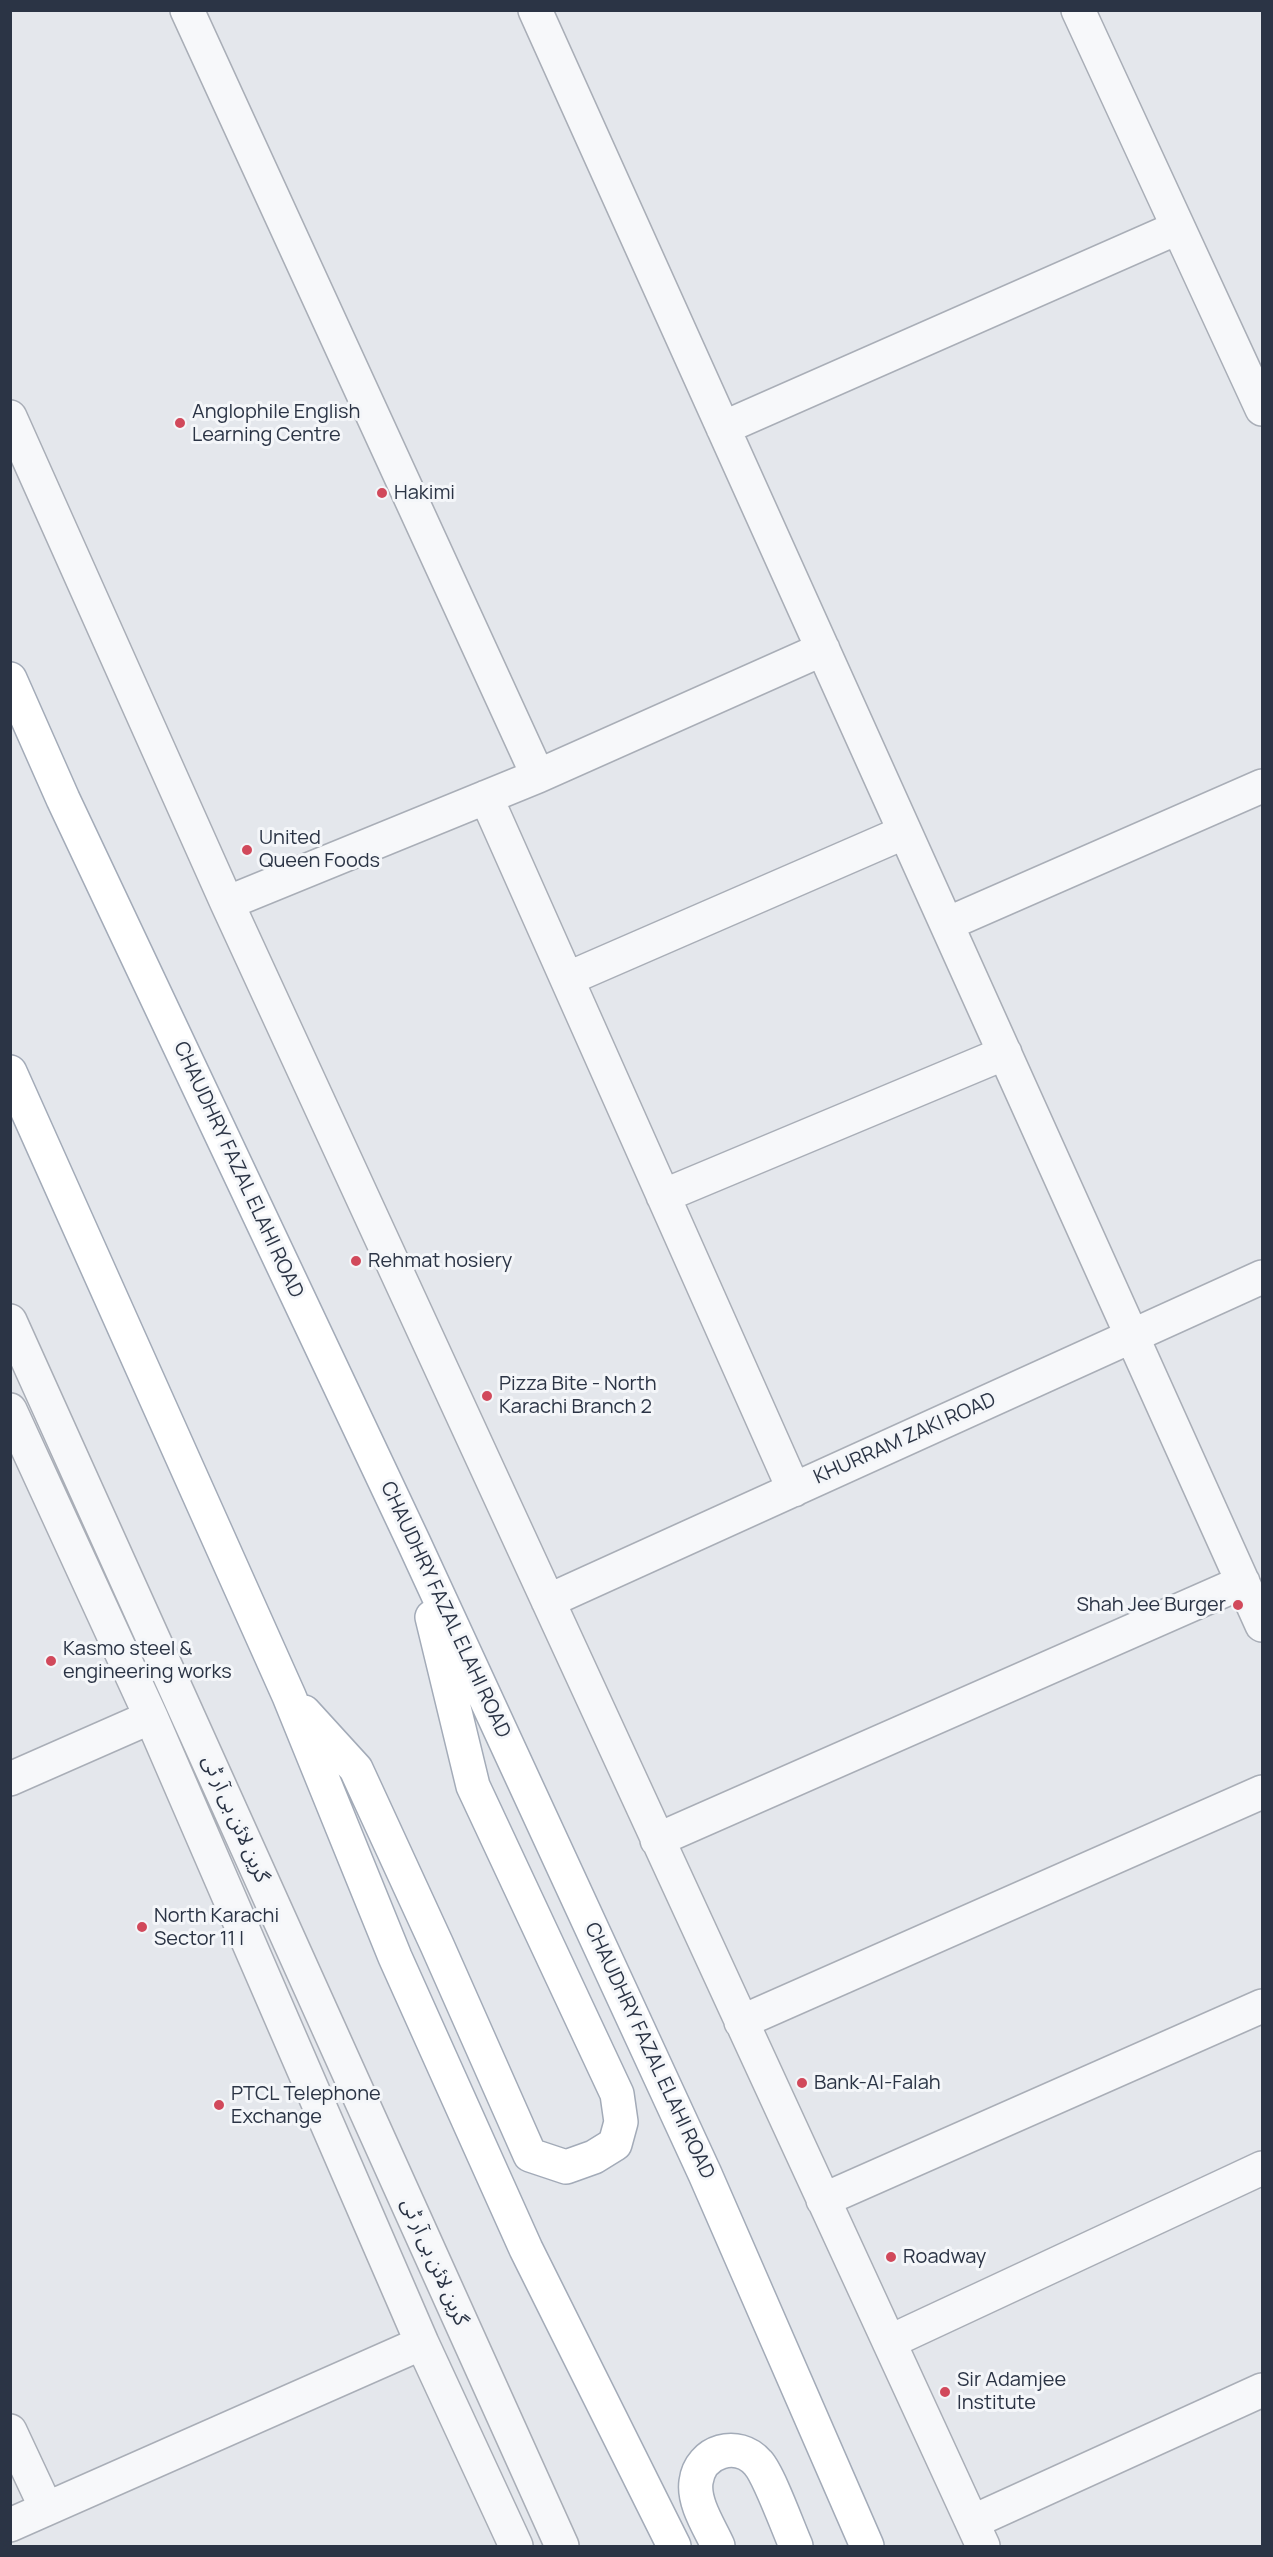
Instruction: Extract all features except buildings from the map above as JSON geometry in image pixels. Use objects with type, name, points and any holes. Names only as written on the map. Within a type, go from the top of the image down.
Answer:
[{"type":"main road","name":"CHAUDHRY FAZAL ELAHI ROAD","points":[[10,679],[63,799],[414,1543],[705,2174],[867,2547]]},
{"type":"main road","points":[[10,1072],[289,1696],[395,1957],[526,2249],[674,2547]]},
{"type":"main road","points":[[289,1696],[356,1769],[530,2155],[567,2167],[594,2157],[615,2144],[621,2122],[616,2094],[473,1786],[414,1543]]},
{"type":"main road","points":[[718,2547],[698,2502],[696,2481],[705,2462],[719,2452],[733,2449],[747,2453],[760,2464],[796,2547]]},
{"type":"street","points":[[187,10],[538,776]]},
{"type":"street","points":[[535,10],[1263,1626]]},
{"type":"street","points":[[1078,10],[1177,228],[1263,409]]},
{"type":"street","points":[[723,428],[1177,228]]},
{"type":"street","points":[[10,417],[227,903],[978,2534],[1263,2390]]},
{"type":"street","points":[[227,903],[538,776],[823,649]]},
{"type":"street","points":[[947,924],[1263,786]]},
{"type":"street","points":[[486,797],[794,1490]]},
{"type":"street","points":[[567,978],[905,832]]},
{"type":"street","points":[[663,1196],[1005,1053]]},
{"type":"street","name":"KHURRAM ZAKI ROAD","points":[[548,1601],[1263,1277]]},
{"type":"street","name":"گرین لائن بی آر ٹی","points":[[10,1321],[562,2547]]},
{"type":"street","points":[[10,1410],[150,1717],[422,2343],[516,2547]]},
{"type":"street","points":[[657,1840],[1243,1582]]},
{"type":"street","points":[[10,1779],[150,1717]]},
{"type":"street","points":[[741,2022],[1263,1792]]},
{"type":"street","points":[[823,2200],[1263,2006]]},
{"type":"street","points":[[889,2342],[1263,2168]]},
{"type":"street","points":[[10,2525],[422,2343]]},
{"type":"street","points":[[10,2431],[46,2508]]},
{"type":"place","name":"Anglophile English Learning Centre","points":[[180,423]]},
{"type":"place","name":"Hakimi","points":[[382,493]]},
{"type":"place","name":"United Queen Foods","points":[[247,850]]},
{"type":"place","name":"Rehmat hosiery","points":[[356,1261]]},
{"type":"place","name":"Pizza Bite - North Karachi Branch 2","points":[[487,1396]]},
{"type":"place","name":"Shah Jee Burger","points":[[1238,1605]]},
{"type":"place","name":"Kasmo steel & engineering works","points":[[51,1661]]},
{"type":"place","name":"North Karachi Sector 11 I","points":[[142,1927]]},
{"type":"place","name":"Bank-Al-Falah","points":[[802,2083]]},
{"type":"place","name":"PTCL Telephone Exchange","points":[[219,2105]]},
{"type":"place","name":"Roadway","points":[[891,2257]]},
{"type":"place","name":"Sir Adamjee Institute","points":[[945,2392]]}]
